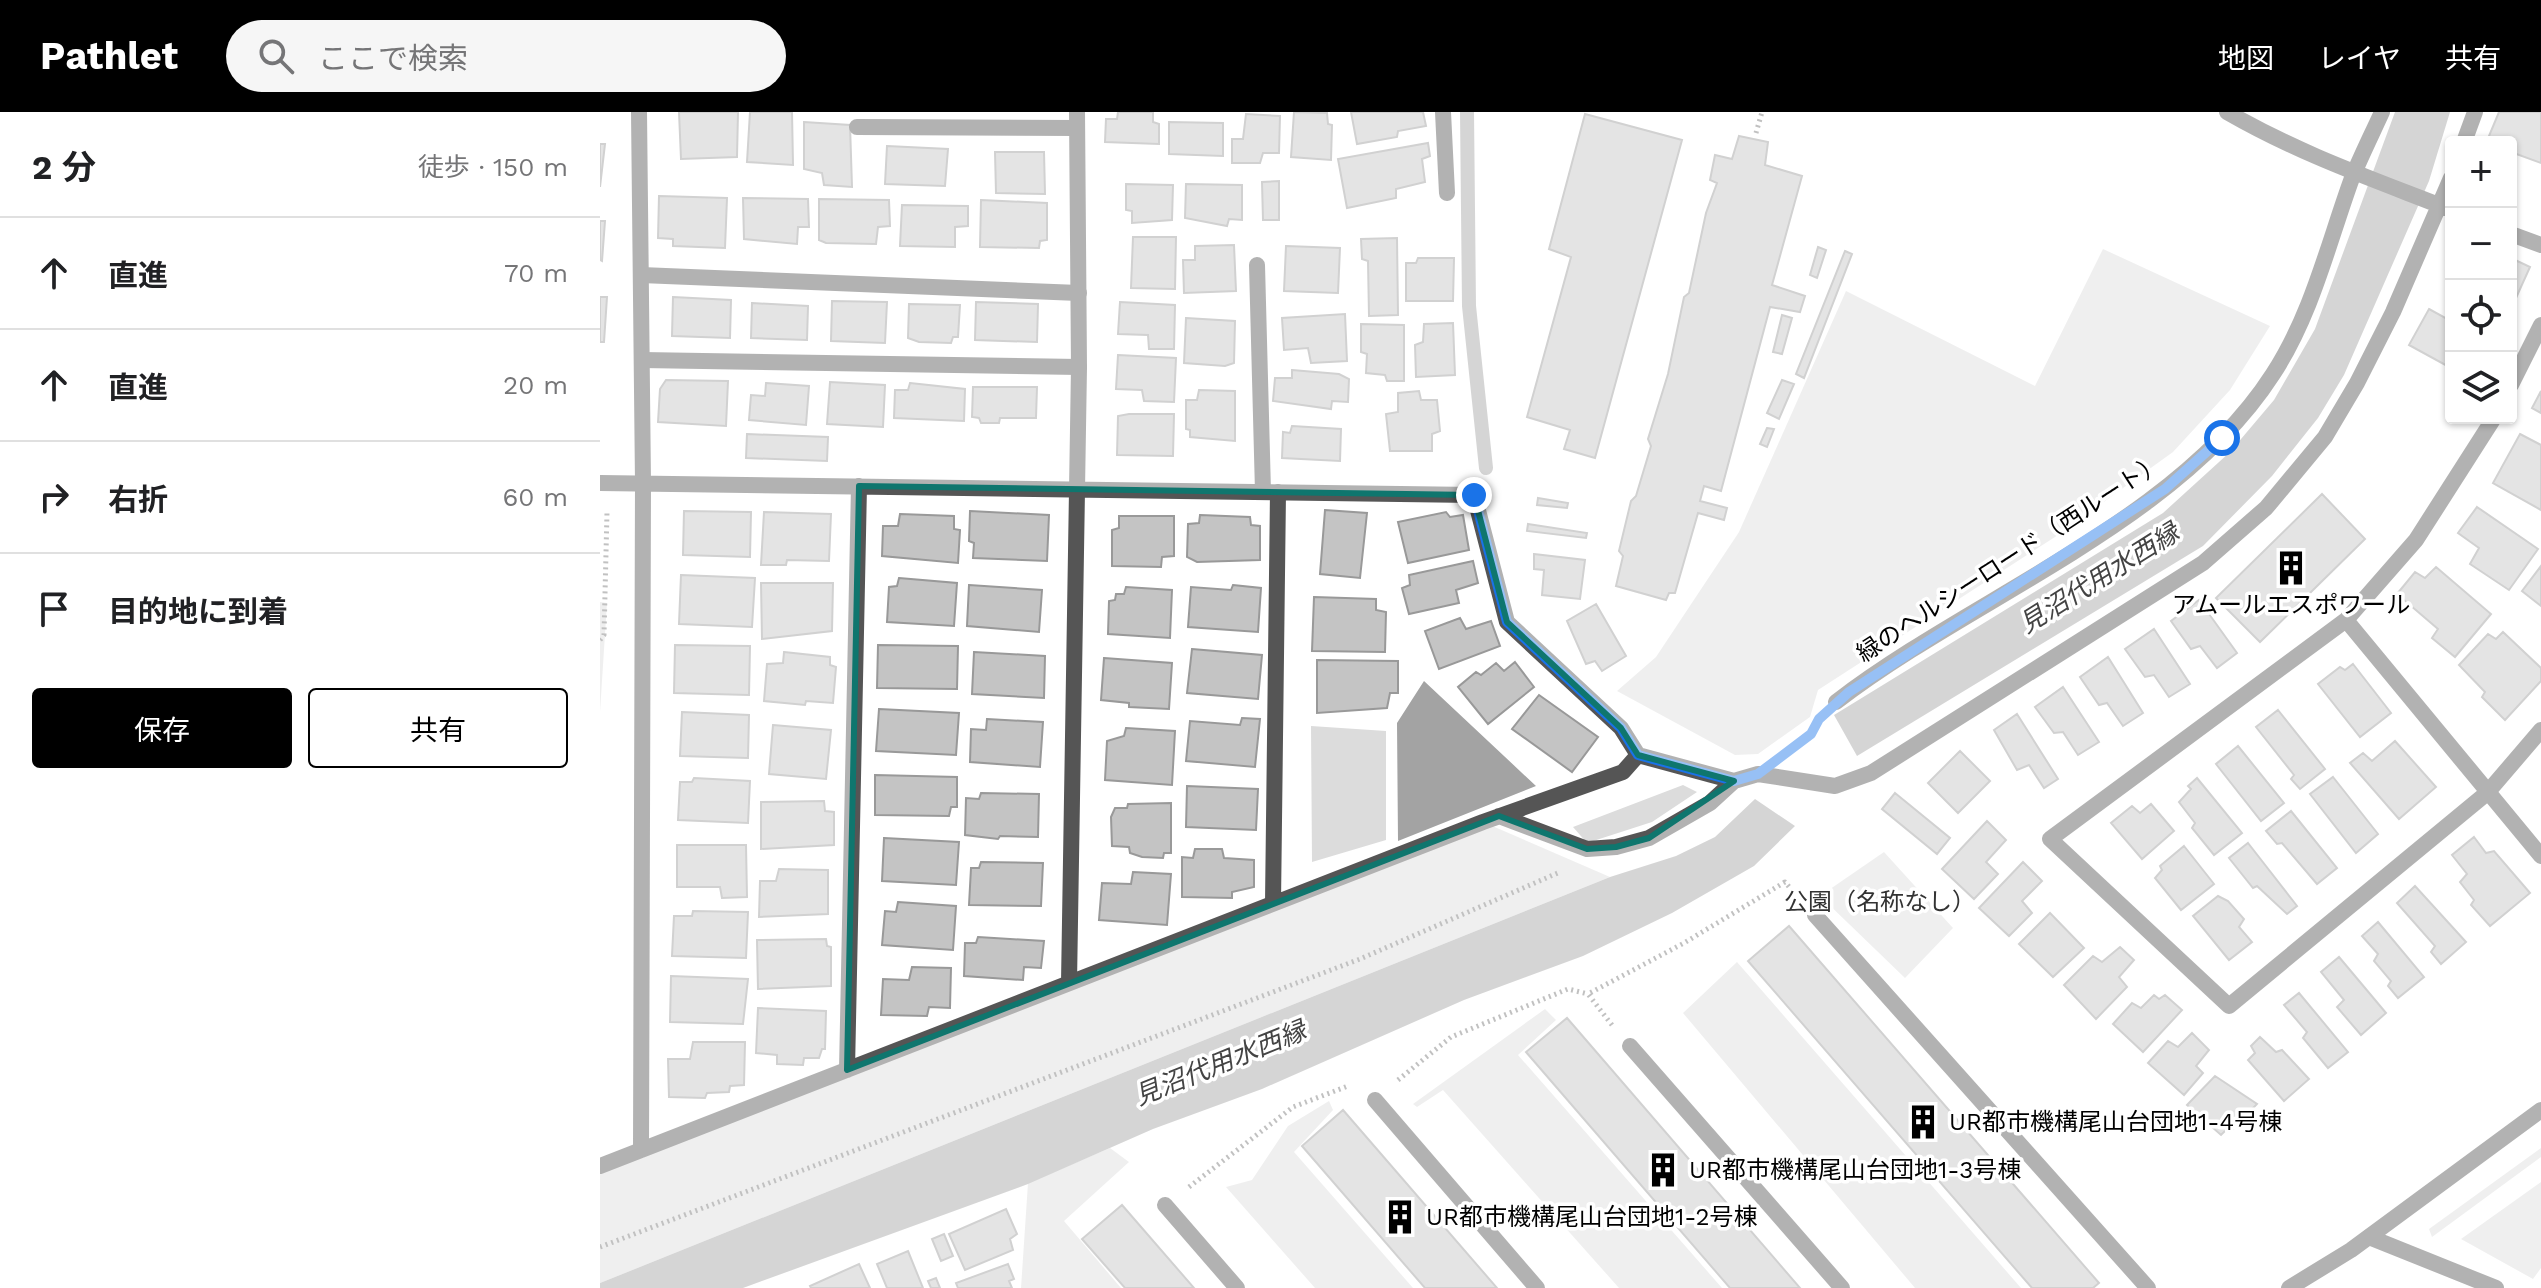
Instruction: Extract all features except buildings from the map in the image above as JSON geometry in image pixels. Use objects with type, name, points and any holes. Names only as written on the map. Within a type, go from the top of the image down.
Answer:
[{"type":"street","points":[[639,112],[643,483],[641,1150]]},
{"type":"street","points":[[1443,112],[1447,193]]},
{"type":"street","points":[[1499,816],[1587,849],[1616,847],[1649,838],[1710,803],[1734,781],[1758,774],[1835,786],[1871,773],[2203,563],[2266,508],[2325,437],[2393,312],[2441,206],[2360,177],[2273,138],[2227,112]]},
{"type":"street","name":"緑のヘルシーロード（西ルート）","points":[[1836,702],[2165,489],[2222,438],[2273,375],[2305,315],[2360,177],[2382,112]]},
{"type":"street","points":[[2466,136],[2475,112]]},
{"type":"street","points":[[857,127],[1077,120],[1078,489],[1069,983]]},
{"type":"street","points":[[2517,236],[2541,245]]},
{"type":"street","points":[[1257,265],[1270,492],[1273,903]]},
{"type":"street","points":[[641,275],[1079,293]]},
{"type":"street","points":[[2517,373],[2541,325]]},
{"type":"street","points":[[642,360],[1079,367]]},
{"type":"street","points":[[2490,424],[2416,540],[2346,620],[2050,839],[2229,1006],[2487,793],[2541,730]]},
{"type":"street","points":[[604,483],[1474,495],[1507,622],[1621,728],[1638,755],[1734,781]]},
{"type":"street","points":[[847,1070],[859,486]]},
{"type":"street","points":[[2346,620],[2541,856]]},
{"type":"street","points":[[600,1166],[1273,903],[1623,772],[1638,755]]},
{"type":"street","points":[[1815,915],[2148,1288]]},
{"type":"street","points":[[1630,1046],[1842,1288]]},
{"type":"street","points":[[1375,1100],[1537,1288]]},
{"type":"street","points":[[2289,1288],[2369,1237],[2541,1110]]},
{"type":"street","points":[[1165,1205],[1237,1288]]},
{"type":"street","points":[[2369,1237],[2496,1288]]},
{"type":"path","points":[[1756,133],[1762,112]]},
{"type":"path","points":[[600,640],[604,635],[607,603],[604,483]]},
{"type":"path","points":[[1758,774],[1811,734],[1819,719],[1836,702]]},
{"type":"path","points":[[600,1247],[1360,959],[1616,847]]},
{"type":"path","points":[[1630,1046],[1588,994],[1684,943],[1785,882],[1815,915]]},
{"type":"highlighted area","points":[[859,486],[1474,495],[1507,622],[1621,728],[1638,755],[1734,781],[1649,838],[1616,847],[1587,849],[1499,816],[847,1070]]},
{"type":"green space","points":[[2103,249],[2270,326],[2230,390],[2173,452],[2055,537],[1818,690],[1810,717],[1758,754],[1735,755],[1617,691],[1656,657],[1739,532],[1846,291],[2035,386]]},
{"type":"green space","points":[[600,602],[607,603],[600,712]]},
{"type":"green space","points":[[1311,726],[1386,731],[1386,840],[1312,862]]},
{"type":"green space","points":[[1683,785],[1697,792],[1652,822],[1587,843],[1573,827]]},
{"type":"green space","points":[[1483,822],[1610,877],[600,1283],[600,1166]]},
{"type":"green space","name":"公園（名称なし）","points":[[1884,852],[1953,928],[1905,978],[1820,896]]},
{"type":"green space","points":[[1737,962],[2021,1288],[1915,1288],[1683,1013]]},
{"type":"green space","points":[[1545,1009],[1556,1020],[1518,1055],[1722,1288],[1619,1288],[1443,1090],[1417,1107],[1413,1104]]},
{"type":"green space","points":[[1329,1101],[1333,1110],[1294,1152],[1413,1288],[1315,1288],[1226,1187],[1252,1180],[1288,1126]]},
{"type":"green space","points":[[1110,1148],[1129,1162],[1064,1221],[1121,1288],[1021,1288],[1028,1183]]},
{"type":"green space","points":[[2541,1148],[2541,1157],[2432,1237],[2429,1229]]},
{"type":"green space","points":[[2541,1182],[2541,1268],[2533,1279],[2461,1239]]},
{"type":"water","name":"見沼代用水西縁","points":[[2395,112],[2450,112],[2429,181],[2344,375],[2318,418],[2272,476],[2203,546],[1857,756],[1834,715],[2163,513],[2230,452],[2274,400],[2315,329]]},
{"type":"water","points":[[1424,681],[1536,786],[1398,841],[1397,723]]},
{"type":"water","name":"見沼代用水西縁","points":[[1755,799],[1795,826],[1754,866],[1672,913],[1583,956],[1464,1000],[1262,1089],[1153,1129],[1028,1184],[743,1288],[600,1288],[600,1283],[1610,877],[1676,856],[1715,837]]},
{"type":"waterway","points":[[1467,112],[1469,306],[1486,468]]},
{"type":"place","name":"アムールエスポワール","points":[[2291,568]]},
{"type":"place","name":"UR都市機構尾山台団地1-4号棟","points":[[1923,1122]]},
{"type":"place","name":"UR都市機構尾山台団地1-3号棟","points":[[1663,1170]]},
{"type":"place","name":"UR都市機構尾山台団地1-2号棟","points":[[1400,1217]]},
{"type":"route","points":[[1474,495],[1507,622],[1621,728],[1638,755],[1734,781],[1758,774],[1811,734],[1819,719],[1849,692],[2165,489],[2222,438]]}]
